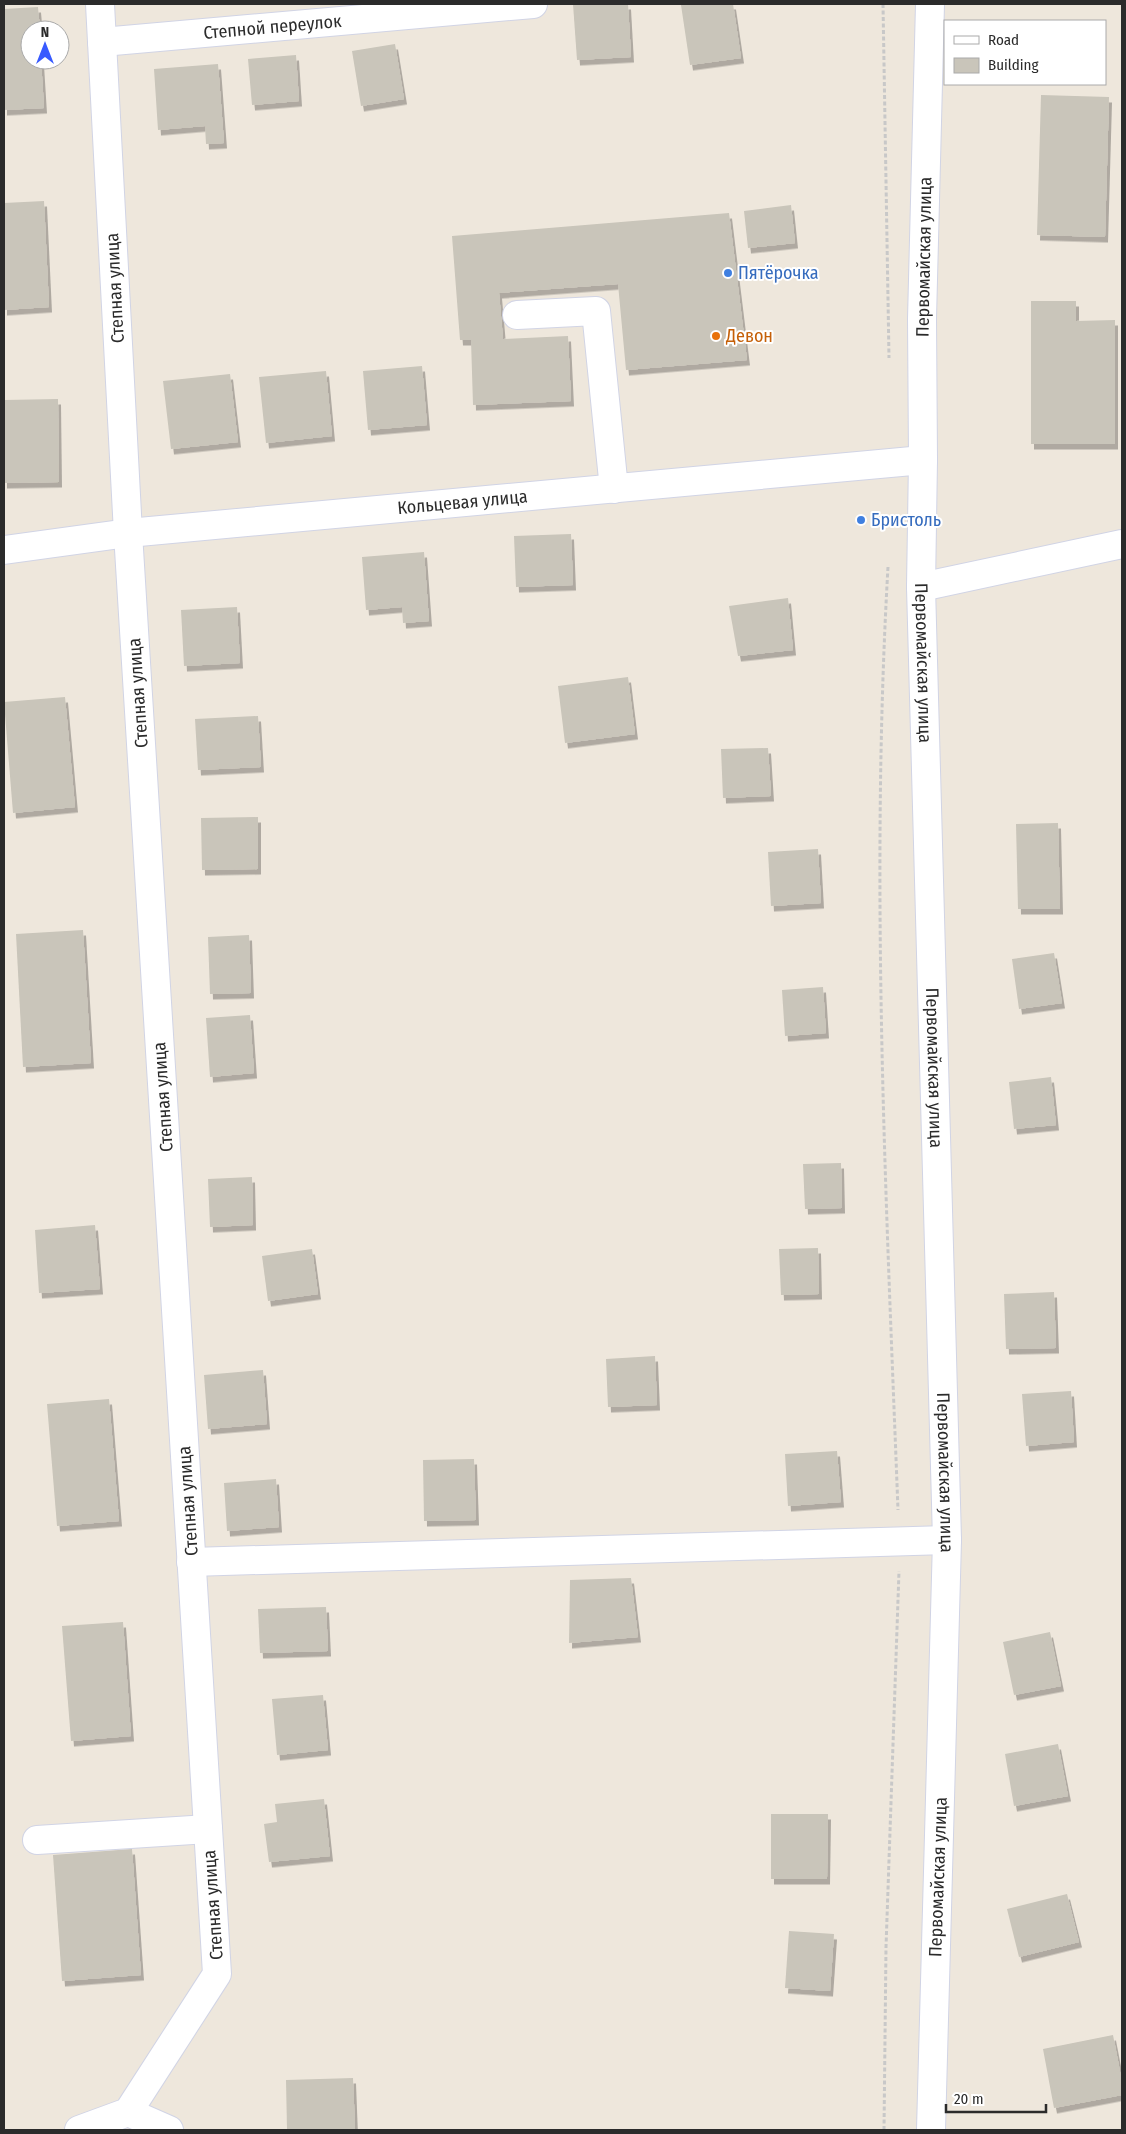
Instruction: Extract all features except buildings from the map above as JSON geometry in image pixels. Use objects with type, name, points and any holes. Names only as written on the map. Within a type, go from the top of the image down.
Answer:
[{"type":"street","name":"Степная улица","points":[[100,4],[128,534],[217,1974],[128,2112]]},
{"type":"street","name":"Степной переулок","points":[[102,42],[534,4]]},
{"type":"street","name":"Первомайская улица","points":[[930,4],[922,319],[923,460],[921,587],[947,1540],[930,2130]]},
{"type":"street","points":[[517,315],[596,311],[614,488]]},
{"type":"street","name":"Кольцевая улица","points":[[4,550],[128,534],[923,460]]},
{"type":"street","points":[[921,587],[1122,544]]},
{"type":"street","points":[[191,1562],[947,1540]]},
{"type":"street","points":[[37,1840],[208,1829]]},
{"type":"street","points":[[79,2130],[128,2112],[169,2130]]},
{"type":"path","points":[[883,4],[887,235]]},
{"type":"path","points":[[884,2130],[886,1947],[900,1542],[886,1187],[880,830],[888,561]]},
{"type":"place","name":"Пятёрочка","points":[[728,273]]},
{"type":"place","name":"Девон","points":[[716,336]]},
{"type":"place","name":"Бристоль","points":[[861,520]]}]
